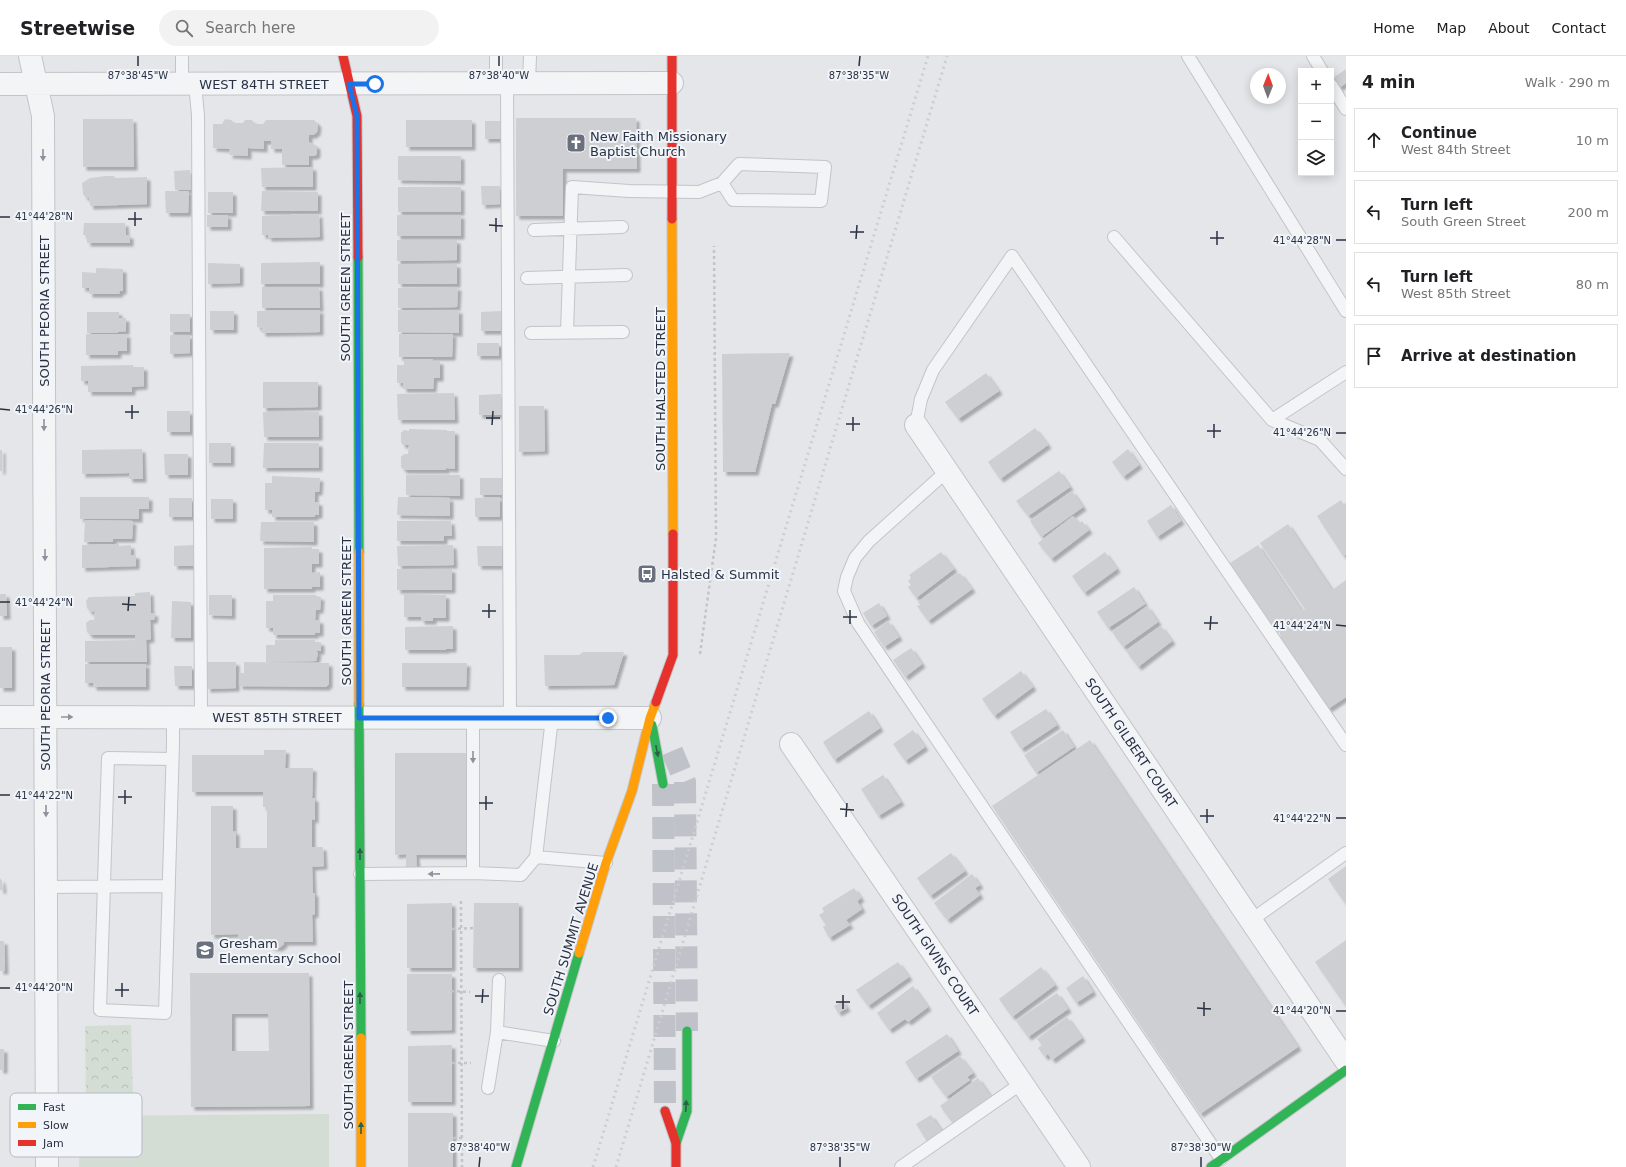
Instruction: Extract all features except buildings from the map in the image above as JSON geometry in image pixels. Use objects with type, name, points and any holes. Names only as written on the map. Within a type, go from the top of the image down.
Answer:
[{"type":"main road","name":"SOUTH GREEN STREET","points":[[343,56],[357,116],[361,1167]]},
{"type":"main road","name":"SOUTH HALSTED STREET","points":[[650,718],[673,655],[672,56]]},
{"type":"main road","points":[[650,718],[664,738]]},
{"type":"main road","points":[[650,718],[663,784]]},
{"type":"main road","name":"SOUTH SUMMIT AVENUE","points":[[516,1167],[606,864],[632,791],[650,718]]},
{"type":"main road","points":[[676,1167],[676,1143],[687,1111],[687,1031]]},
{"type":"main road","points":[[1217,1164],[1346,1070]]},
{"type":"main road","points":[[665,1111],[676,1143]]},
{"type":"street","name":"SOUTH PEORIA STREET","points":[[30,56],[43,116],[47,1093]]},
{"type":"street","name":"WEST 84TH STREET","points":[[0,84],[672,83]]},
{"type":"street","name":"SOUTH GILBERT COURT","points":[[916,425],[1346,1061]]},
{"type":"street","name":"WEST 85TH STREET","points":[[0,717],[650,718]]},
{"type":"street","name":"SOUTH GIVINS COURT","points":[[791,744],[1079,1167]]},
{"type":"street","name":"SOUTH PEORIA STREET","points":[[47,1157],[47,1167]]},
{"type":"lane","points":[[182,56],[188,84],[198,115],[201,717]]},
{"type":"lane","points":[[496,56],[502,84],[510,718]]},
{"type":"lane","points":[[529,84],[530,56]]},
{"type":"lane","points":[[1188,56],[1346,311]]},
{"type":"lane","points":[[1313,56],[1320,68]]},
{"type":"lane","points":[[1334,90],[1346,109]]},
{"type":"lane","points":[[567,332],[572,186],[629,191],[699,192],[722,183],[739,164],[825,167],[821,201],[733,200],[722,183]]},
{"type":"lane","points":[[534,230],[622,227]]},
{"type":"lane","points":[[1114,237],[1272,420],[1320,440],[1346,469]]},
{"type":"lane","points":[[916,425],[921,399],[932,370],[1012,256],[1346,745]]},
{"type":"lane","points":[[527,278],[626,275]]},
{"type":"lane","points":[[531,333],[623,332]]},
{"type":"lane","points":[[1272,420],[1346,372]]},
{"type":"lane","points":[[947,471],[869,541],[856,558],[847,577],[844,591],[849,604],[858,623],[1217,1164]]},
{"type":"lane","points":[[172,759],[108,758],[100,1010],[165,1013],[169,886],[173,718]]},
{"type":"lane","points":[[472,873],[473,718]]},
{"type":"lane","points":[[360,874],[472,873],[521,875],[536,857],[552,718]]},
{"type":"lane","points":[[1250,921],[1346,853]]},
{"type":"lane","points":[[536,857],[606,864]]},
{"type":"lane","points":[[46,887],[169,886]]},
{"type":"lane","points":[[488,1088],[496,1032],[499,980]]},
{"type":"lane","points":[[496,1032],[554,1041]]},
{"type":"lane","points":[[901,1167],[1022,1083]]},
{"type":"path","points":[[700,654],[716,538],[714,246]]},
{"type":"path","points":[[461,901],[462,1167]]},
{"type":"path","points":[[452,929],[474,928]]},
{"type":"path","points":[[452,991],[470,992]]},
{"type":"path","points":[[452,1063],[471,1063]]},
{"type":"path","points":[[453,1138],[462,1138]]},
{"type":"green space","points":[[131,1025],[133,1093],[86,1093],[85,1026]]},
{"type":"green space","points":[[329,1114],[329,1167],[79,1167],[79,1157],[142,1157],[142,1116]]},
{"type":"tunnel","points":[[672,751],[685,782],[687,1031]]},
{"type":"tunnel","points":[[663,784],[665,1111]]},
{"type":"railway","points":[[593,1167],[928,56]]},
{"type":"railway","points":[[616,1167],[947,56]]},
{"type":"traffic: fast","points":[[358,257],[359,552]]},
{"type":"traffic: fast","points":[[359,704],[361,1038]]},
{"type":"traffic: fast","points":[[652,725],[663,784]]},
{"type":"traffic: fast","points":[[516,1167],[579,953]]},
{"type":"traffic: fast","points":[[676,1143],[687,1111],[687,1031]]},
{"type":"traffic: fast","points":[[1211,1167],[1346,1070]]},
{"type":"traffic: slow","points":[[672,219],[673,534]]},
{"type":"traffic: slow","points":[[359,552],[359,704]]},
{"type":"traffic: slow","points":[[579,953],[606,863],[632,791],[650,718],[656,702]]},
{"type":"traffic: slow","points":[[361,1038],[361,1167]]},
{"type":"traffic: jam","points":[[343,56],[357,116],[358,257]]},
{"type":"traffic: jam","points":[[672,56],[672,219]]},
{"type":"traffic: jam","points":[[656,702],[673,655],[673,534]]},
{"type":"traffic: jam","points":[[665,1111],[676,1143],[676,1167]]},
{"type":"place","name":"New Faith Missionary Baptist Church","points":[[576,143]]},
{"type":"place","name":"Halsted & Summit","points":[[647,574]]},
{"type":"place","name":"Gresham Elementary School","points":[[205,950]]},
{"type":"route","points":[[375,84],[349,84],[357,116],[359,718],[608,718]]}]
